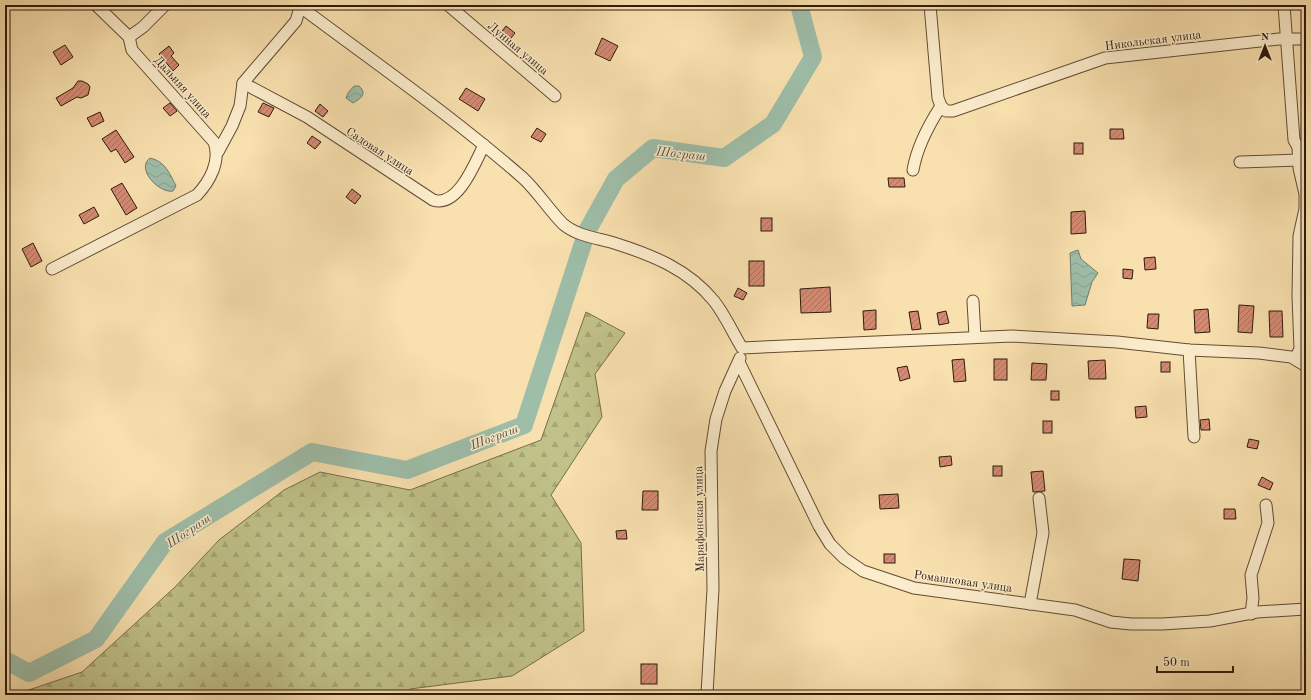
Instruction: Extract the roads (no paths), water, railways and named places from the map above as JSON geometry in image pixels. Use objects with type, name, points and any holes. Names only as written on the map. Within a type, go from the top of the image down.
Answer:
[{"type":"street","name":"Дальняя улица","points":[[96,5],[129,37],[132,50],[214,142],[218,152]]},
{"type":"street","points":[[129,37],[143,27],[165,5]]},
{"type":"street","name":"Лунная улица","points":[[448,5],[555,96]]},
{"type":"street","points":[[913,170],[915,158],[930,123],[941,106],[938,98],[930,5]]},
{"type":"street","points":[[1284,5],[1294,140],[1302,147],[1299,160],[1305,194],[1305,208],[1301,225],[1299,250],[1298,296],[1300,349],[1295,359]]},
{"type":"street","points":[[52,269],[198,194],[209,182],[218,152],[232,126],[240,106],[243,83],[296,21],[299,6],[388,70],[484,145],[525,180],[564,224],[577,232],[593,238],[612,242],[659,258],[688,275],[714,302],[742,348],[1027,336],[1116,342],[1189,350],[1291,356],[1306,366]]},
{"type":"street","name":"Никольская улица","points":[[941,106],[946,111],[953,111],[1105,58],[1287,39],[1306,39]]},
{"type":"street","name":"Садовая улица","points":[[243,83],[307,118],[433,200],[440,202],[452,197],[464,184],[484,145]]},
{"type":"street","points":[[1240,162],[1299,160]]},
{"type":"street","points":[[973,301],[975,337]]},
{"type":"street","name":"Марафонская улица","points":[[707,694],[713,581],[711,451],[716,419],[742,348]]},
{"type":"street","points":[[1189,350],[1194,437]]},
{"type":"street","name":"Ромашковая улица","points":[[738,362],[807,505],[830,544],[844,558],[863,571],[914,588],[1075,610],[1111,622],[1130,624],[1210,621],[1251,614],[1306,609]]},
{"type":"street","points":[[1030,604],[1043,533],[1039,498]]},
{"type":"street","points":[[1251,614],[1253,598],[1251,575],[1268,523],[1266,505]]},
{"type":"water","points":[[354,86],[359,86],[363,91],[363,94],[353,103],[346,98]]},
{"type":"water","points":[[150,158],[160,162],[172,177],[176,186],[173,191],[162,189],[151,180],[145,168],[146,163]]},
{"type":"water","points":[[1078,250],[1081,259],[1098,273],[1092,282],[1085,305],[1072,306],[1070,253]]},
{"type":"waterway","name":"Шограш","points":[[5,660],[29,673],[96,639],[165,542],[312,452],[407,470],[524,425],[587,231],[616,179],[653,148],[724,158],[773,124],[813,57],[799,5]]}]
